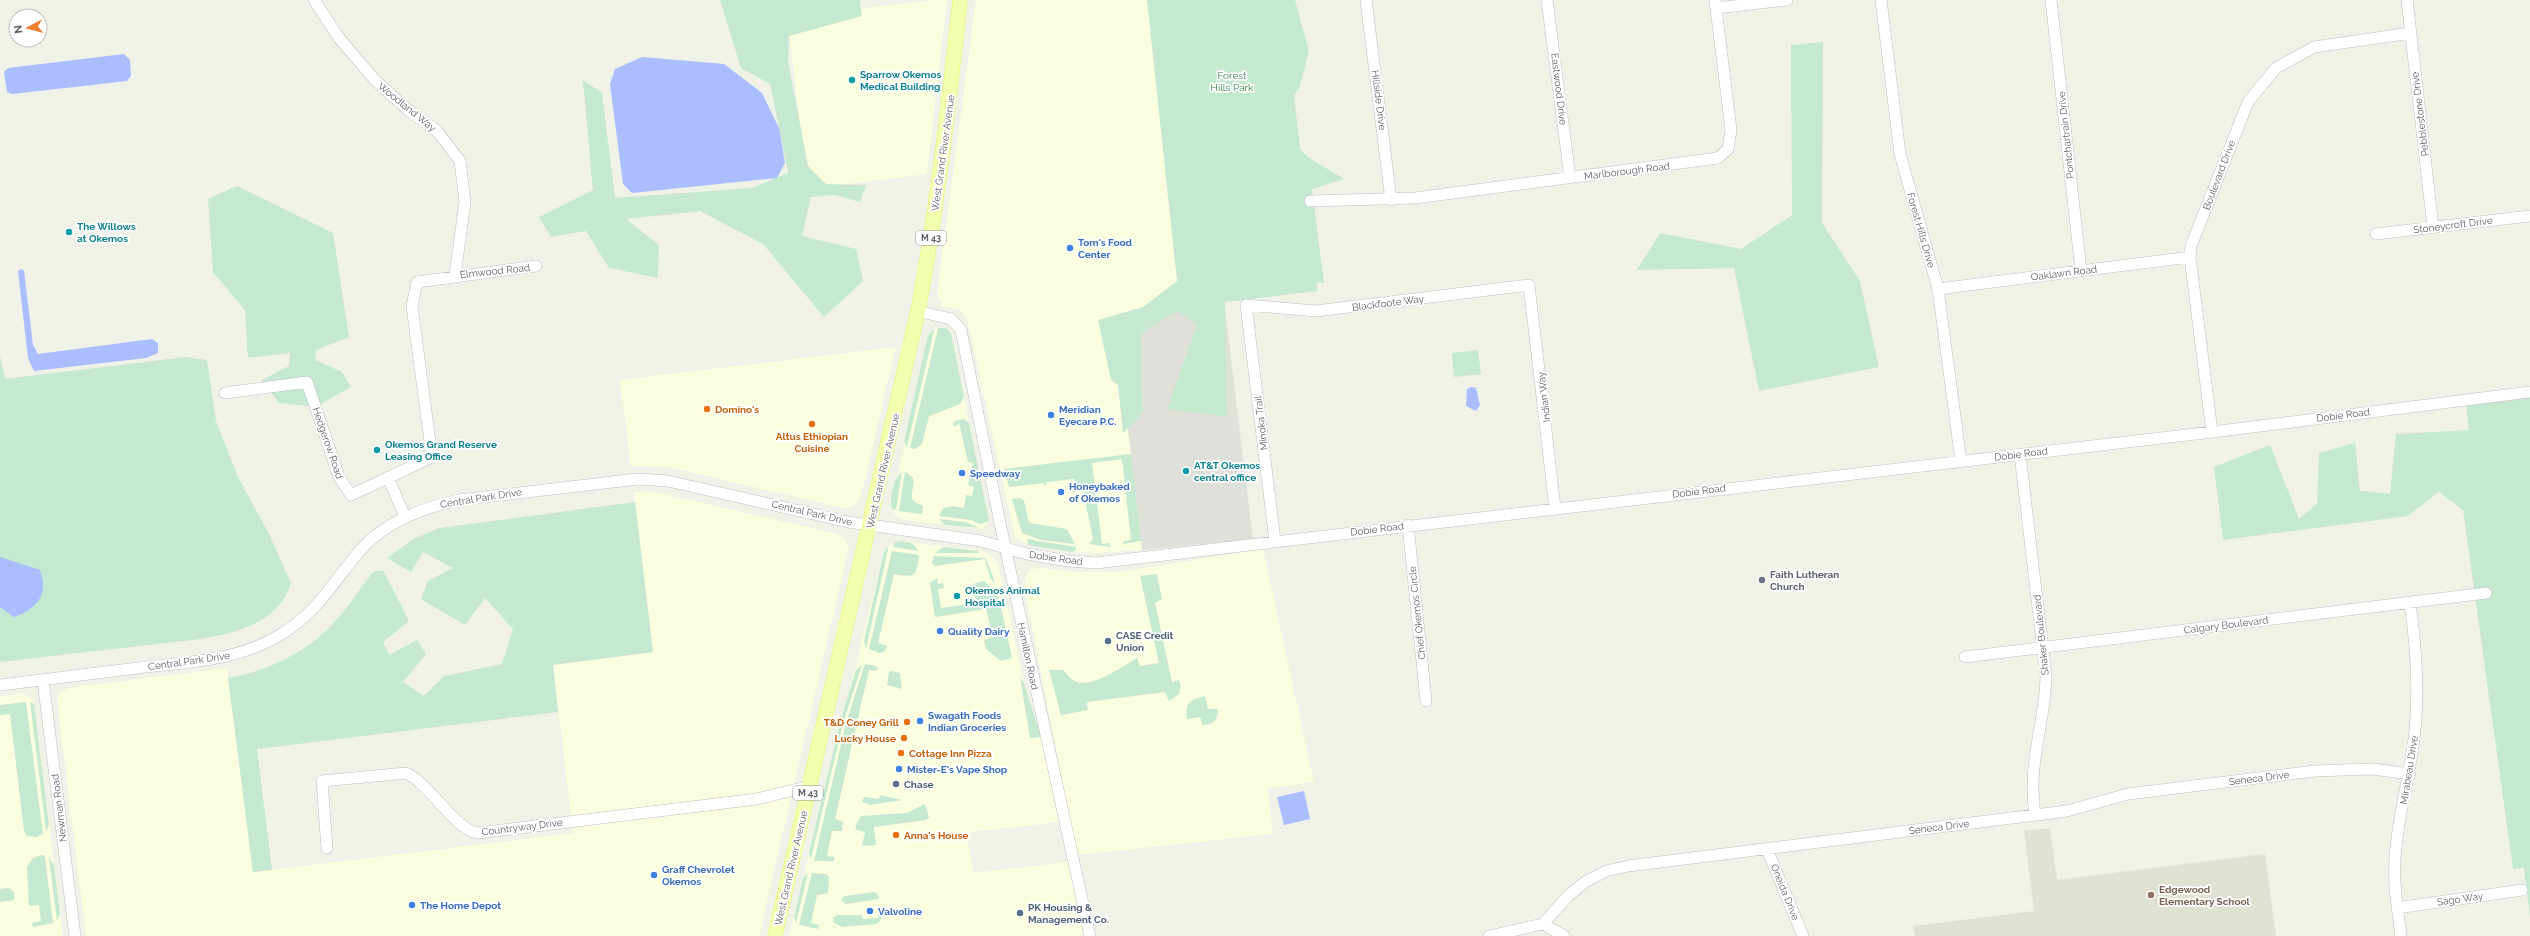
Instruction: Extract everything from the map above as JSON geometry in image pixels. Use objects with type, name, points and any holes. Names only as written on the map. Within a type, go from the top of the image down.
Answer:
[{"type":"main road","name":"West Grand River Avenue","points":[[775,936],[918,311],[931,242],[950,112],[960,0]]},
{"type":"street","name":"Woodland Way","points":[[314,0],[339,38],[374,80],[408,110],[437,130],[460,161],[465,202],[455,276]]},
{"type":"street","name":"Hillside Drive","points":[[1366,0],[1391,200]]},
{"type":"street","name":"Eastwood Drive","points":[[1547,0],[1570,178]]},
{"type":"street","name":"Marlborough Road","points":[[1310,201],[1391,200],[1713,160],[1728,149],[1731,130],[1716,4],[1787,0]]},
{"type":"street","name":"Forest Hills Drive","points":[[1881,0],[1900,154],[1938,289],[1961,461]]},
{"type":"street","name":"Pontchartrain Drive","points":[[2051,0],[2081,271]]},
{"type":"street","name":"Pebblestone Drive","points":[[2407,0],[2433,227]]},
{"type":"street","name":"Boulevard Drive","points":[[2212,432],[2190,257],[2191,246],[2248,102],[2276,68],[2314,47],[2411,33]]},
{"type":"street","name":"Stoneycroft Drive","points":[[2376,234],[2530,216]]},
{"type":"street","name":"Oaklawn Road","points":[[1938,289],[2190,257]]},
{"type":"street","name":"Elmwood Road","points":[[455,276],[536,266]]},
{"type":"street","name":"Hedgerow Road","points":[[225,392],[307,382],[339,477],[351,495],[432,457],[412,306],[417,282],[455,276]]},
{"type":"street","name":"Blackfoote Way","points":[[1246,305],[1316,311],[1529,285]]},
{"type":"street","name":"Indian Way","points":[[1529,285],[1555,508]]},
{"type":"street","name":"Minoka Trail","points":[[1246,305],[1275,541]]},
{"type":"street","name":"Hamilton Road","points":[[918,311],[951,319],[961,330],[1005,548],[1090,936]]},
{"type":"street","name":"Dobie Road","points":[[870,526],[981,541],[1005,548],[1061,560],[1096,563],[2212,432],[2530,392]]},
{"type":"street","name":"Shaker Boulevard","points":[[2020,454],[2044,647],[2046,676],[2044,706],[2032,774],[2035,815]]},
{"type":"street","points":[[388,477],[405,517]]},
{"type":"street","name":"Central Park Drive","points":[[0,685],[202,661],[241,653],[282,634],[315,608],[358,553],[379,534],[405,517],[438,504],[459,500],[645,478],[668,481],[870,526]]},
{"type":"street","name":"Chief Okemos Circle","points":[[1408,526],[1426,701]]},
{"type":"street","name":"Calgary Boulevard","points":[[1966,657],[2486,593]]},
{"type":"street","name":"Mirabeau Drive","points":[[2401,936],[2394,876],[2396,846],[2410,774],[2417,688],[2415,645],[2410,603]]},
{"type":"street","name":"Newman Road","points":[[43,680],[74,936]]},
{"type":"street","name":"Seneca Drive","points":[[1543,924],[1576,888],[1606,871],[1628,866],[2067,811],[2128,794],[2315,771],[2372,769],[2410,774]]},
{"type":"street","name":"Countryway Drive","points":[[327,848],[322,781],[406,772],[420,782],[468,830],[478,833],[757,799],[810,786]]},
{"type":"street","name":"Oneida Drive","points":[[1767,849],[1803,936]]},
{"type":"street","name":"Sago Way","points":[[2397,908],[2522,890]]},
{"type":"street","points":[[1489,936],[1543,924],[1564,936]]},
{"type":"shaded area","points":[[933,0],[947,0],[927,174],[808,189],[787,18]]},
{"type":"shaded area","points":[[976,0],[1161,0],[1198,305],[1115,316],[1142,550],[1098,553],[1072,552],[1033,546],[1015,538],[967,318],[960,310],[943,306],[937,294]]},
{"type":"shaded area","points":[[1224,302],[1253,539],[1142,550],[1115,316]]},
{"type":"shaded area","points":[[937,328],[946,328],[951,333],[989,521],[982,529],[904,520],[896,516],[891,506],[929,335]]},
{"type":"shaded area","points":[[896,347],[861,496],[857,503],[851,507],[844,508],[668,467],[631,466],[620,380]]},
{"type":"shaded area","points":[[650,491],[837,534],[844,538],[849,547],[759,936],[86,936],[57,701],[59,693],[68,688],[227,668],[253,872],[573,833],[553,665],[653,652],[634,492]]},
{"type":"shaded area","points":[[901,541],[983,551],[991,556],[998,564],[1024,683],[1041,737],[1059,822],[965,833],[974,873],[1068,862],[1084,936],[789,936],[884,552],[890,545]]},
{"type":"shaded area","points":[[1263,549],[1314,782],[1268,788],[1273,834],[1077,855],[1024,587],[1026,575],[1032,569],[1041,568],[1075,572],[1119,572]]},
{"type":"shaded area","points":[[24,694],[31,698],[34,704],[63,936],[0,936],[0,696]]},
{"type":"shaded area","name":"Edgewood Elementary School","points":[[2050,828],[2057,880],[2265,854],[2276,936],[1915,936],[1913,926],[2034,911],[2024,831]]},
{"type":"green space","points":[[720,0],[860,0],[862,16],[789,36],[788,61],[808,166],[826,184],[866,185],[860,202],[835,195],[811,197],[802,236],[856,249],[863,281],[824,317],[763,244],[700,211],[626,219],[659,245],[658,278],[609,268],[586,231],[551,237],[539,217],[593,190],[583,80],[602,93],[615,198],[752,188],[788,173],[770,84],[741,68]]},
{"type":"green space","name":"Forest Hills Park","points":[[1147,0],[1295,0],[1309,51],[1300,86],[1294,95],[1300,149],[1309,158],[1344,179],[1312,189],[1324,283],[1317,283],[1317,291],[1225,302],[1227,417],[1167,409],[1197,325],[1177,311],[1141,333],[1143,412],[1123,433],[1118,385],[1111,380],[1098,320],[1143,307],[1177,281]]},
{"type":"green space","points":[[1823,42],[1822,223],[1860,281],[1879,367],[1759,391],[1734,268],[1637,270],[1660,233],[1741,249],[1792,215],[1791,45]]},
{"type":"green space","points":[[237,186],[333,233],[349,337],[316,350],[315,360],[342,372],[351,387],[315,407],[279,403],[262,380],[289,366],[290,353],[248,358],[245,310],[213,272],[208,199]]},
{"type":"green space","points":[[938,328],[946,328],[951,333],[964,397],[960,404],[929,416],[922,444],[915,449],[910,448]]},
{"type":"green space","points":[[934,330],[907,447],[904,442],[928,335]]},
{"type":"green space","points":[[1478,350],[1481,374],[1454,377],[1452,353]]},
{"type":"green space","points":[[0,356],[5,379],[185,357],[207,360],[216,421],[238,477],[270,536],[291,583],[285,597],[277,608],[267,616],[242,629],[201,639],[0,662]]},
{"type":"green space","points":[[2530,397],[2530,917],[2524,868],[2513,869],[2463,510],[2439,492],[2408,516],[2223,540],[2214,467],[2270,445],[2299,519],[2317,504],[2319,453],[2355,443],[2360,491],[2390,494],[2396,434],[2469,430],[2466,405]]},
{"type":"green space","points":[[964,419],[969,423],[989,521],[980,524],[971,520],[939,516],[943,508],[953,506],[964,508],[966,495],[972,496],[974,487],[968,485],[973,463],[968,462],[959,423],[955,427],[953,425],[955,421]]},
{"type":"green space","points":[[1131,454],[1141,541],[1123,544],[1124,541],[1131,540],[1122,459],[1092,463],[1102,544],[1109,543],[1111,547],[1089,544],[1093,539],[1082,486],[1076,487],[1074,479],[1046,482],[1046,486],[1043,483],[1009,487],[1004,469]]},
{"type":"green space","points":[[905,471],[913,478],[912,497],[916,503],[923,506],[922,514],[899,511]]},
{"type":"green space","points":[[902,472],[896,510],[892,509],[891,495],[896,479]]},
{"type":"green space","points":[[1021,498],[1024,501],[1029,523],[1067,529],[1075,544],[1041,540],[1022,533],[1012,499]]},
{"type":"green space","points":[[635,502],[653,652],[553,665],[558,712],[257,749],[272,870],[253,872],[228,678],[270,666],[297,653],[309,645],[321,636],[337,620],[373,572],[383,570],[409,621],[383,642],[389,655],[417,640],[426,654],[403,682],[424,696],[444,676],[502,664],[513,629],[485,598],[465,625],[421,599],[428,581],[453,568],[423,552],[411,572],[387,558],[413,539],[440,528]]},
{"type":"green space","points":[[939,519],[965,522],[980,528],[945,525]]},
{"type":"green space","points":[[1027,539],[1076,547],[1076,550],[1072,552],[1033,546],[1028,544]]},
{"type":"green space","points":[[901,541],[912,543],[919,551],[893,547],[894,543]]},
{"type":"green space","points":[[888,547],[866,648],[864,641],[884,552]]},
{"type":"green space","points":[[944,547],[979,551],[979,553],[935,553]]},
{"type":"green space","points":[[892,551],[919,555],[916,572],[914,574],[907,576],[894,574],[878,643],[887,646],[885,651],[880,653],[869,649]]},
{"type":"green space","points":[[934,556],[986,558],[995,583],[990,578],[985,559],[935,566],[932,563]]},
{"type":"green space","points":[[1157,574],[1162,599],[1155,603],[1172,682],[1179,680],[1181,686],[1179,694],[1169,701],[1165,692],[1087,702],[1088,710],[1061,715],[1049,670],[1063,670],[1073,680],[1084,683],[1091,682],[1108,675],[1137,658],[1140,666],[1159,663],[1140,576]]},
{"type":"green space","points":[[937,578],[938,584],[943,583],[944,588],[938,589],[941,608],[976,603],[973,584],[984,581],[998,594],[1012,658],[1001,661],[986,649],[984,640],[993,637],[986,609],[935,617],[930,583]]},
{"type":"green space","points":[[865,664],[876,666],[878,669],[875,671],[869,670],[835,819],[843,822],[842,831],[832,831],[827,856],[834,857],[834,861],[814,861],[846,723]]},
{"type":"green space","points":[[862,665],[843,723],[811,859],[809,853],[841,719],[856,670]]},
{"type":"green space","points":[[892,671],[900,673],[902,689],[887,685],[889,672]]},
{"type":"green space","points":[[1020,677],[1024,683],[1041,737],[1030,738]]},
{"type":"green space","points":[[1205,696],[1208,709],[1218,709],[1215,721],[1210,724],[1203,725],[1200,717],[1187,719],[1186,714],[1188,705],[1192,700]]},
{"type":"green space","points":[[26,702],[43,834],[36,837],[27,836],[24,831],[10,714],[0,715],[0,705]]},
{"type":"green space","points":[[30,702],[34,704],[49,825],[46,831]]},
{"type":"green space","points":[[880,795],[902,800],[870,805],[862,802],[864,797],[879,799]]},
{"type":"green space","points":[[925,804],[929,817],[926,820],[874,827],[876,845],[862,846],[865,832],[857,830],[855,827],[861,816],[907,813]]},
{"type":"green space","points":[[41,855],[45,856],[53,923],[33,927],[32,923],[41,921],[39,905],[29,906],[27,867],[33,858]]},
{"type":"green space","points":[[49,858],[54,865],[60,914],[57,921]]},
{"type":"green space","points":[[808,873],[796,923],[794,917],[803,878]]},
{"type":"green space","points":[[812,873],[826,874],[829,877],[828,893],[817,895],[811,923],[819,925],[818,929],[799,925]]},
{"type":"green space","points":[[9,888],[14,892],[14,900],[0,902],[0,889]]},
{"type":"green space","points":[[875,892],[879,896],[879,899],[846,904],[841,900],[844,896]]},
{"type":"green space","points":[[878,913],[882,918],[877,924],[842,927],[833,922],[834,917],[838,915],[862,915],[863,919],[878,918]]},
{"type":"water","points":[[124,54],[130,60],[131,76],[127,81],[12,94],[7,92],[4,72],[8,68]]},
{"type":"water","points":[[642,57],[724,64],[762,93],[779,128],[785,163],[777,178],[632,193],[623,184],[610,84],[615,69]]},
{"type":"water","points":[[21,269],[24,271],[33,345],[38,354],[152,339],[158,343],[158,353],[146,358],[34,371],[28,358],[18,271]]},
{"type":"water","points":[[1471,387],[1476,388],[1480,405],[1476,411],[1466,406],[1467,389]]},
{"type":"water","points":[[0,557],[40,570],[43,587],[39,600],[29,610],[14,617],[0,607]]},
{"type":"water","points":[[1304,791],[1310,819],[1284,825],[1277,797]]},
{"type":"place","name":"Sparrow Okemos Medical Building","points":[[852,80]]},
{"type":"place","name":"The Willows at Okemos","points":[[69,232]]},
{"type":"place","name":"Tom's Food Center","points":[[1070,248]]},
{"type":"place","name":"Domino's","points":[[707,409]]},
{"type":"place","name":"Meridian Eyecare P.C.","points":[[1051,415]]},
{"type":"place","name":"Altus Ethiopian Cuisine","points":[[812,424]]},
{"type":"place","name":"Okemos Grand Reserve Leasing Office","points":[[377,450]]},
{"type":"place","name":"AT&T Okemos central office","points":[[1186,471]]},
{"type":"place","name":"Speedway","points":[[962,473]]},
{"type":"place","name":"Honeybaked of Okemos","points":[[1061,492]]},
{"type":"place","name":"Faith Lutheran Church","points":[[1762,580]]},
{"type":"place","name":"Okemos Animal Hospital","points":[[957,596]]},
{"type":"place","name":"Quality Dairy","points":[[940,631]]},
{"type":"place","name":"CASE Credit Union","points":[[1108,641]]},
{"type":"place","name":"Swagath Foods Indian Groceries","points":[[920,721]]},
{"type":"place","name":"T&D Coney Grill","points":[[907,722]]},
{"type":"place","name":"Lucky House","points":[[904,738]]},
{"type":"place","name":"Cottage Inn Pizza","points":[[901,753]]},
{"type":"place","name":"Mister-E's Vape Shop","points":[[899,769]]},
{"type":"place","name":"Chase","points":[[896,784]]},
{"type":"place","name":"Anna's House","points":[[896,835]]},
{"type":"place","name":"Graff Chevrolet Okemos","points":[[654,875]]},
{"type":"place","name":"Edgewood Elementary School","points":[[2151,895]]},
{"type":"place","name":"The Home Depot","points":[[412,905]]},
{"type":"place","name":"Valvoline","points":[[870,911]]},
{"type":"place","name":"PK Housing & Management Co.","points":[[1020,913]]}]
